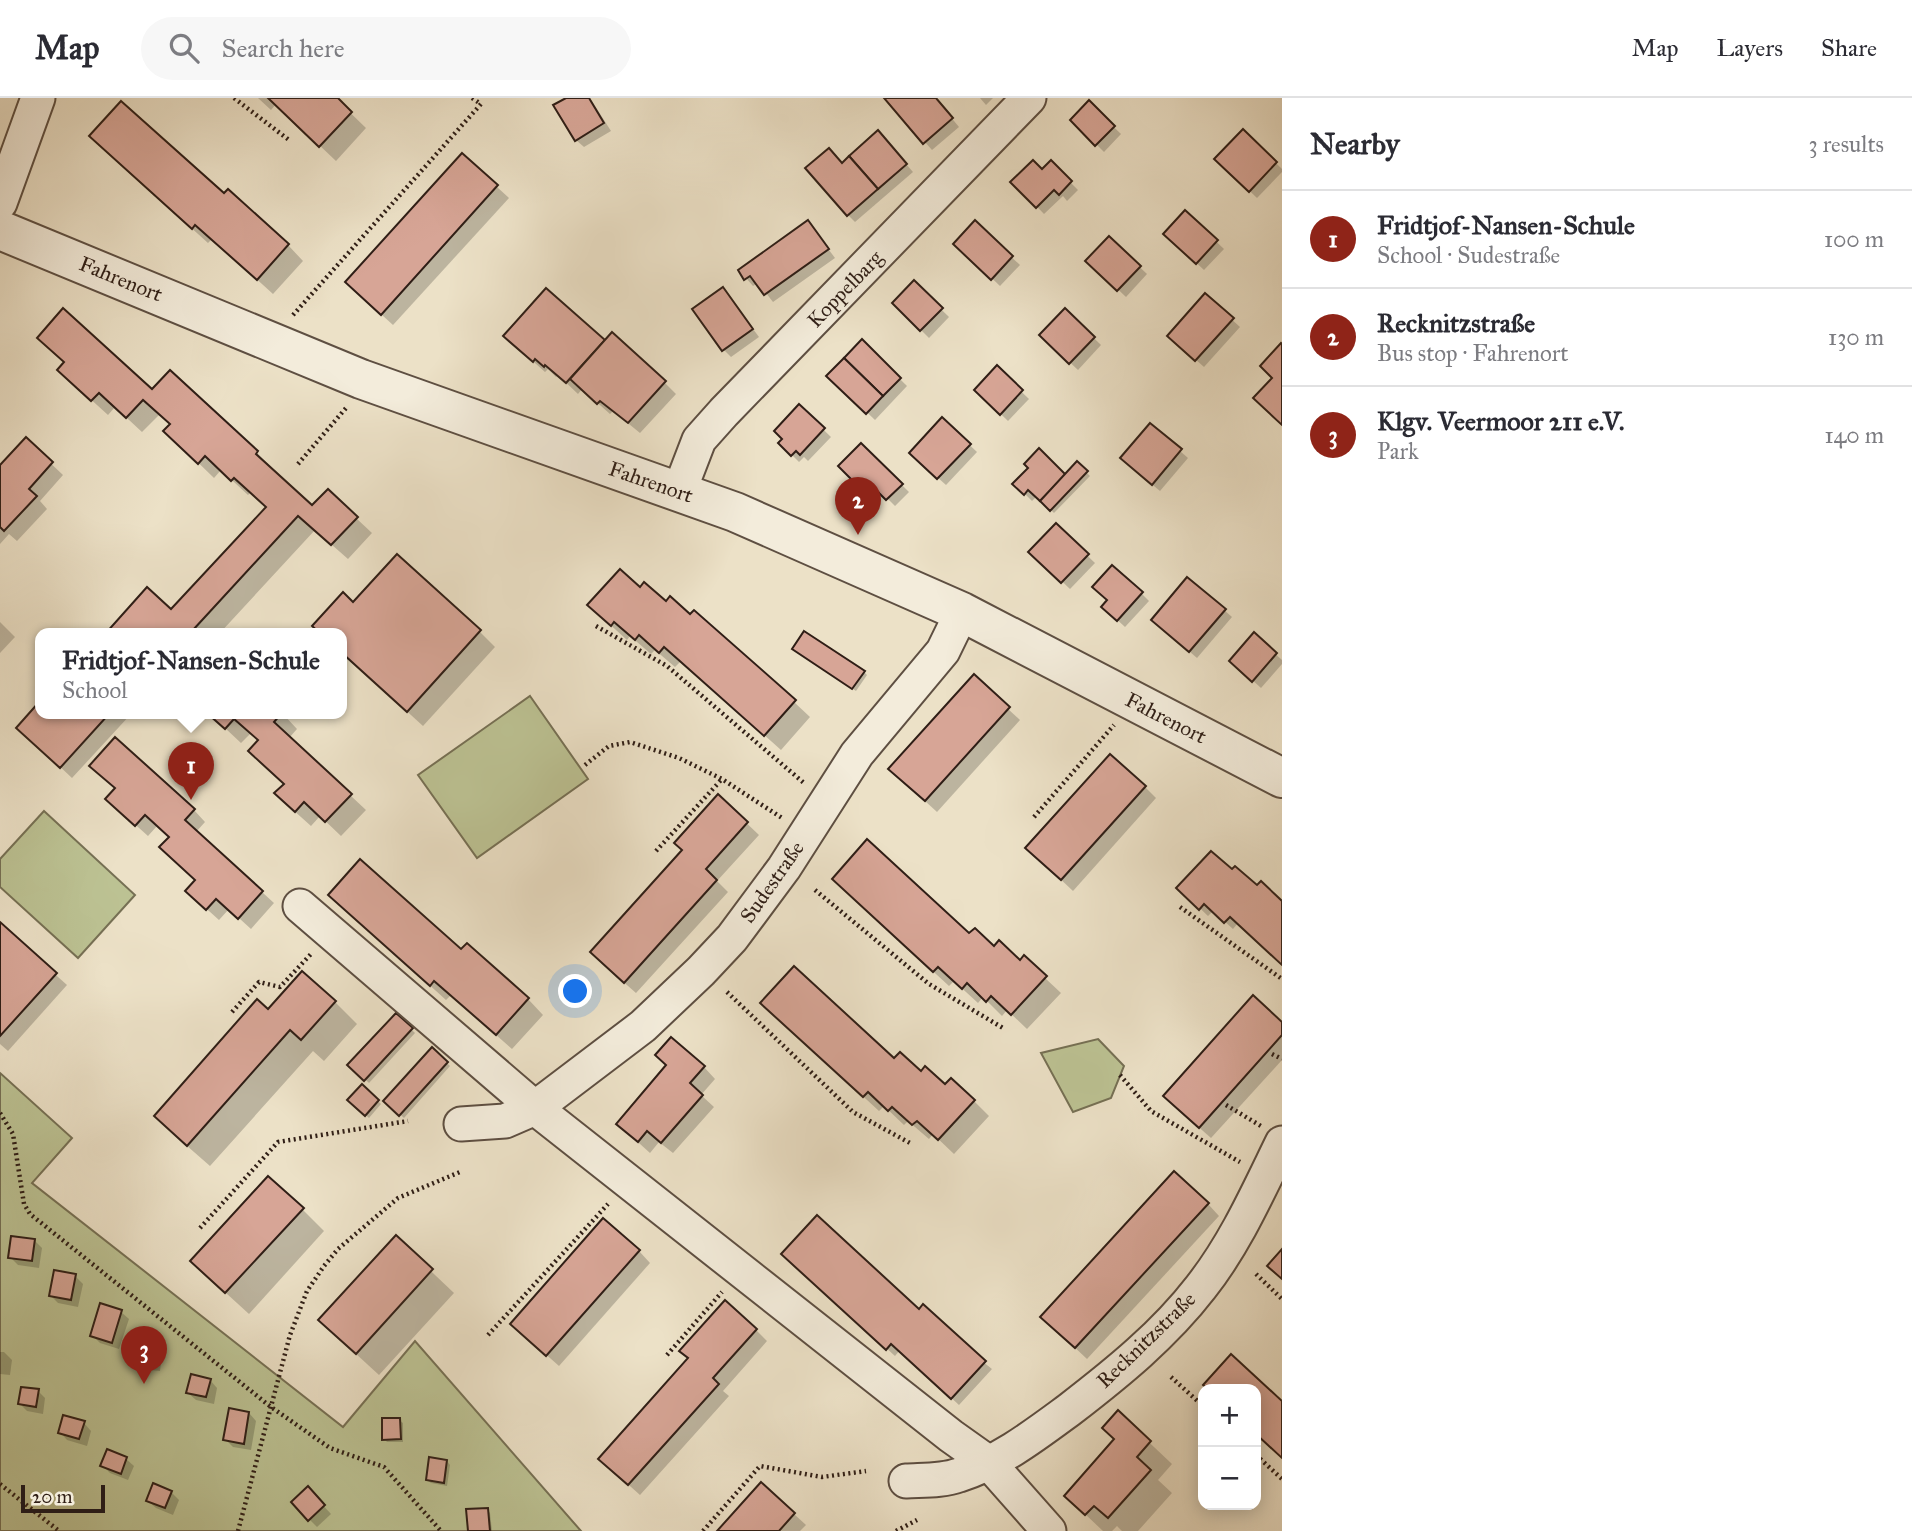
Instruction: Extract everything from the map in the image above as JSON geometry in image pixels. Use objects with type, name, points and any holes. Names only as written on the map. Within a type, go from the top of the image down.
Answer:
[{"type":"street","points":[[0,203],[38,98]]},
{"type":"street","name":"Koppelbarg","points":[[679,492],[699,440],[1030,98]]},
{"type":"street","name":"Fahrenort","points":[[0,230],[361,379],[757,521],[962,612],[1282,778]]},
{"type":"street","name":"Sudestraße","points":[[461,1124],[505,1121],[535,1108],[643,1026],[701,971],[732,938],[785,868],[858,754],[943,651],[962,612]]},
{"type":"street","points":[[300,906],[535,1108],[989,1463],[1049,1531]]},
{"type":"street","name":"Recknitzstraße","points":[[906,1481],[957,1476],[989,1463],[1040,1432],[1142,1350],[1202,1286],[1228,1248],[1277,1137]]},
{"type":"path","points":[[234,98],[289,140]]},
{"type":"path","points":[[292,315],[481,104],[472,98]]},
{"type":"path","points":[[298,464],[342,414],[350,401]]},
{"type":"path","points":[[596,626],[667,666],[812,789]]},
{"type":"path","points":[[1034,817],[1122,717]]},
{"type":"path","points":[[585,765],[610,746],[630,742],[679,758],[722,779],[790,824]]},
{"type":"path","points":[[656,851],[722,779]]},
{"type":"path","points":[[815,890],[929,984],[1003,1028]]},
{"type":"path","points":[[1180,907],[1282,979]]},
{"type":"path","points":[[232,1012],[259,982],[280,987],[331,933]]},
{"type":"path","points":[[727,992],[853,1112],[910,1143]]},
{"type":"path","points":[[1272,1054],[1282,1059]]},
{"type":"path","points":[[1120,1075],[1151,1111],[1242,1163]]},
{"type":"path","points":[[1226,1105],[1277,1137]]},
{"type":"path","points":[[0,1113],[13,1134],[24,1204],[30,1214],[271,1407],[330,1448],[384,1467],[441,1531]]},
{"type":"path","points":[[200,1227],[278,1142],[408,1121]]},
{"type":"path","points":[[238,1531],[289,1335],[307,1291],[338,1249],[398,1198],[460,1172]]},
{"type":"path","points":[[488,1335],[628,1182]]},
{"type":"path","points":[[667,1354],[742,1269]]},
{"type":"path","points":[[1256,1274],[1282,1298]]},
{"type":"path","points":[[1171,1377],[1198,1401]]},
{"type":"path","points":[[1261,1460],[1282,1479]]},
{"type":"path","points":[[703,1531],[760,1466],[822,1477],[866,1471]]},
{"type":"path","points":[[0,1484],[59,1531]]},
{"type":"path","points":[[896,1531],[918,1520]]},
{"type":"green space","points":[[530,696],[588,779],[477,858],[418,775]]},
{"type":"green space","points":[[44,811],[135,895],[78,958],[0,887],[0,859]]},
{"type":"green space","points":[[1098,1039],[1124,1066],[1111,1098],[1073,1112],[1041,1053]]},
{"type":"green space","points":[[0,1073],[72,1138],[32,1183],[343,1427],[415,1341],[581,1531],[0,1531]]},
{"type":"building","points":[[268,98],[338,98],[352,112],[319,147]]},
{"type":"building","points":[[566,98],[589,98],[604,123],[575,141],[553,105]]},
{"type":"building","points":[[884,98],[936,98],[953,118],[923,144]]},
{"type":"building","points":[[1089,100],[1115,126],[1095,146],[1070,120]]},
{"type":"building","points":[[121,101],[224,193],[228,189],[289,244],[257,280],[195,225],[192,229],[89,136]]},
{"type":"building","points":[[1243,129],[1277,162],[1249,192],[1214,159]]},
{"type":"building","points":[[878,130],[907,164],[878,189],[849,156]]},
{"type":"building","points":[[829,148],[842,163],[849,156],[878,189],[847,216],[805,168]]},
{"type":"building","points":[[462,153],[498,185],[381,315],[345,282]]},
{"type":"building","points":[[1033,160],[1042,169],[1051,160],[1072,181],[1059,195],[1054,190],[1036,208],[1010,182]]},
{"type":"building","points":[[1185,210],[1218,240],[1196,264],[1163,234]]},
{"type":"building","points":[[808,220],[829,249],[764,295],[750,276],[744,280],[738,270]]},
{"type":"building","points":[[975,220],[1013,256],[991,280],[953,244]]},
{"type":"building","points":[[1109,236],[1141,266],[1117,291],[1085,261]]},
{"type":"building","points":[[914,280],[943,308],[920,331],[892,303]]},
{"type":"building","points":[[723,287],[753,329],[722,351],[692,309]]},
{"type":"building","points":[[546,288],[605,340],[566,383],[545,365],[544,367],[535,359],[533,362],[503,336]]},
{"type":"building","points":[[1205,293],[1234,318],[1195,361],[1167,336]]},
{"type":"building","points":[[63,308],[152,389],[170,370],[312,505],[328,489],[358,517],[331,545],[298,516],[195,628],[110,628],[147,587],[171,609],[266,507],[234,478],[231,481],[205,456],[198,464],[163,431],[170,424],[143,400],[126,418],[99,393],[91,401],[57,370],[64,362],[37,338]]},
{"type":"building","points":[[1065,308],[1095,337],[1069,364],[1039,335]]},
{"type":"building","points":[[612,332],[666,381],[628,423],[600,401],[597,404],[570,379]]},
{"type":"building","points":[[862,339],[901,378],[883,396],[844,358]]},
{"type":"building","points":[[1281,343],[1282,425],[1253,398],[1272,378],[1260,366]]},
{"type":"building","points":[[844,358],[883,396],[866,414],[826,376]]},
{"type":"building","points":[[997,365],[1023,390],[1000,415],[974,390]]},
{"type":"building","points":[[799,404],[825,428],[800,455],[796,451],[791,456],[778,443],[782,439],[774,431]]},
{"type":"building","points":[[942,417],[971,444],[937,479],[909,453]]},
{"type":"building","points":[[1150,423],[1182,449],[1152,485],[1120,458]]},
{"type":"building","points":[[26,437],[53,462],[29,489],[37,496],[4,531],[0,527],[0,465]]},
{"type":"building","points":[[861,443],[903,484],[886,500],[868,482],[861,489],[838,466]]},
{"type":"building","points":[[1039,448],[1066,475],[1040,501],[1028,490],[1024,495],[1012,484],[1028,468],[1024,464]]},
{"type":"building","points":[[1077,461],[1088,471],[1050,511],[1040,501]]},
{"type":"building","points":[[1056,523],[1089,554],[1061,583],[1028,552]]},
{"type":"building","points":[[397,554],[481,630],[407,712],[347,658],[347,628],[312,626],[343,592],[353,602]]},
{"type":"building","points":[[1112,565],[1143,592],[1117,621],[1101,607],[1107,600],[1092,587]]},
{"type":"building","points":[[620,569],[640,587],[644,582],[666,601],[670,596],[690,614],[694,610],[796,700],[764,736],[664,647],[659,653],[639,635],[635,640],[614,622],[611,626],[587,605]]},
{"type":"building","points":[[1187,577],[1226,609],[1189,652],[1151,620]]},
{"type":"building","points":[[804,631],[865,671],[852,689],[792,649]]},
{"type":"building","points":[[1254,632],[1277,653],[1252,682],[1229,661]]},
{"type":"building","points":[[974,674],[1010,707],[925,801],[888,769]]},
{"type":"building","points":[[35,707],[35,719],[104,719],[60,768],[16,728]]},
{"type":"building","points":[[214,719],[234,719],[225,729]]},
{"type":"building","points":[[234,719],[277,719],[274,722],[352,794],[325,822],[304,802],[295,812],[274,793],[284,784],[248,751],[258,740]]},
{"type":"building","points":[[115,737],[195,809],[185,820],[263,891],[238,919],[216,899],[206,910],[185,891],[195,880],[159,847],[169,837],[145,815],[135,826],[105,799],[115,788],[89,766]]},
{"type":"building","points":[[1110,754],[1146,786],[1061,880],[1025,848]]},
{"type":"building","points":[[718,794],[748,822],[706,869],[717,880],[624,983],[590,952],[682,850],[674,843]]},
{"type":"building","points":[[867,839],[969,933],[975,928],[994,946],[999,940],[1020,960],[1024,955],[1047,976],[1011,1015],[991,996],[986,1002],[967,983],[962,989],[938,967],[933,972],[832,879]]},
{"type":"building","points":[[1211,851],[1232,869],[1235,866],[1257,885],[1261,881],[1282,901],[1282,965],[1230,917],[1224,923],[1204,904],[1199,910],[1176,888]]},
{"type":"building","points":[[360,859],[461,949],[467,943],[529,998],[496,1035],[434,981],[430,986],[328,895]]},
{"type":"building","points":[[0,922],[57,973],[0,1036]]},
{"type":"building","points":[[794,966],[894,1058],[900,1052],[921,1071],[925,1066],[945,1084],[951,1078],[975,1100],[938,1140],[917,1121],[912,1125],[892,1107],[888,1111],[868,1092],[863,1097],[760,1003]]},
{"type":"building","points":[[302,971],[336,1001],[301,1040],[290,1030],[187,1146],[154,1116],[257,999],[268,1009]]},
{"type":"building","points":[[1253,995],[1282,1022],[1282,1035],[1199,1128],[1163,1096]]},
{"type":"building","points":[[396,1013],[413,1028],[364,1081],[347,1065]]},
{"type":"building","points":[[671,1037],[705,1066],[690,1083],[703,1095],[661,1143],[647,1131],[638,1142],[616,1124],[666,1065],[655,1055]]},
{"type":"building","points":[[432,1047],[448,1062],[399,1116],[383,1101]]},
{"type":"building","points":[[362,1084],[379,1100],[365,1116],[347,1100]]},
{"type":"building","points":[[1174,1171],[1209,1203],[1075,1348],[1040,1317]]},
{"type":"building","points":[[268,1176],[304,1208],[225,1293],[190,1261]]},
{"type":"building","points":[[817,1215],[919,1309],[923,1304],[986,1361],[951,1399],[891,1344],[886,1350],[781,1254]]},
{"type":"building","points":[[603,1218],[640,1250],[546,1356],[510,1324]]},
{"type":"building","points":[[396,1235],[433,1269],[356,1354],[318,1320]]},
{"type":"building","points":[[11,1236],[35,1239],[32,1261],[8,1258]]},
{"type":"building","points":[[1282,1249],[1282,1279],[1267,1266]]},
{"type":"building","points":[[54,1270],[76,1274],[71,1300],[49,1296]]},
{"type":"building","points":[[725,1300],[757,1329],[713,1378],[719,1384],[628,1485],[598,1459],[688,1358],[679,1351]]},
{"type":"building","points":[[100,1303],[122,1310],[112,1343],[90,1336]]},
{"type":"building","points":[[133,1343],[155,1346],[153,1365],[131,1362]]},
{"type":"building","points":[[1231,1354],[1282,1401],[1282,1458],[1261,1439],[1261,1384],[1204,1384]]},
{"type":"building","points":[[191,1374],[211,1379],[206,1397],[186,1393]]},
{"type":"building","points":[[21,1387],[39,1389],[36,1407],[18,1404]]},
{"type":"building","points":[[229,1408],[249,1412],[244,1444],[223,1440]]},
{"type":"building","points":[[1118,1410],[1151,1441],[1137,1457],[1151,1470],[1108,1518],[1094,1506],[1085,1515],[1064,1496],[1114,1439],[1102,1428]]},
{"type":"building","points":[[63,1415],[85,1421],[79,1439],[58,1433]]},
{"type":"building","points":[[382,1418],[400,1418],[401,1439],[382,1440]]},
{"type":"building","points":[[107,1449],[127,1457],[121,1474],[100,1466]]},
{"type":"building","points":[[429,1457],[447,1460],[444,1483],[426,1480]]},
{"type":"building","points":[[761,1482],[795,1513],[779,1531],[717,1531]]},
{"type":"building","points":[[153,1483],[172,1491],[165,1508],[146,1501]]},
{"type":"building","points":[[308,1486],[325,1505],[308,1521],[291,1502]]},
{"type":"building","points":[[488,1508],[490,1531],[468,1531],[466,1509]]},
{"type":"place","name":"Recknitzstraße","points":[[858,535]]},
{"type":"place","name":"Fridtjof-Nansen-Schule","points":[[191,800]]},
{"type":"place","name":"Klgv. Veermoor 211 e.V.","points":[[144,1384]]}]
